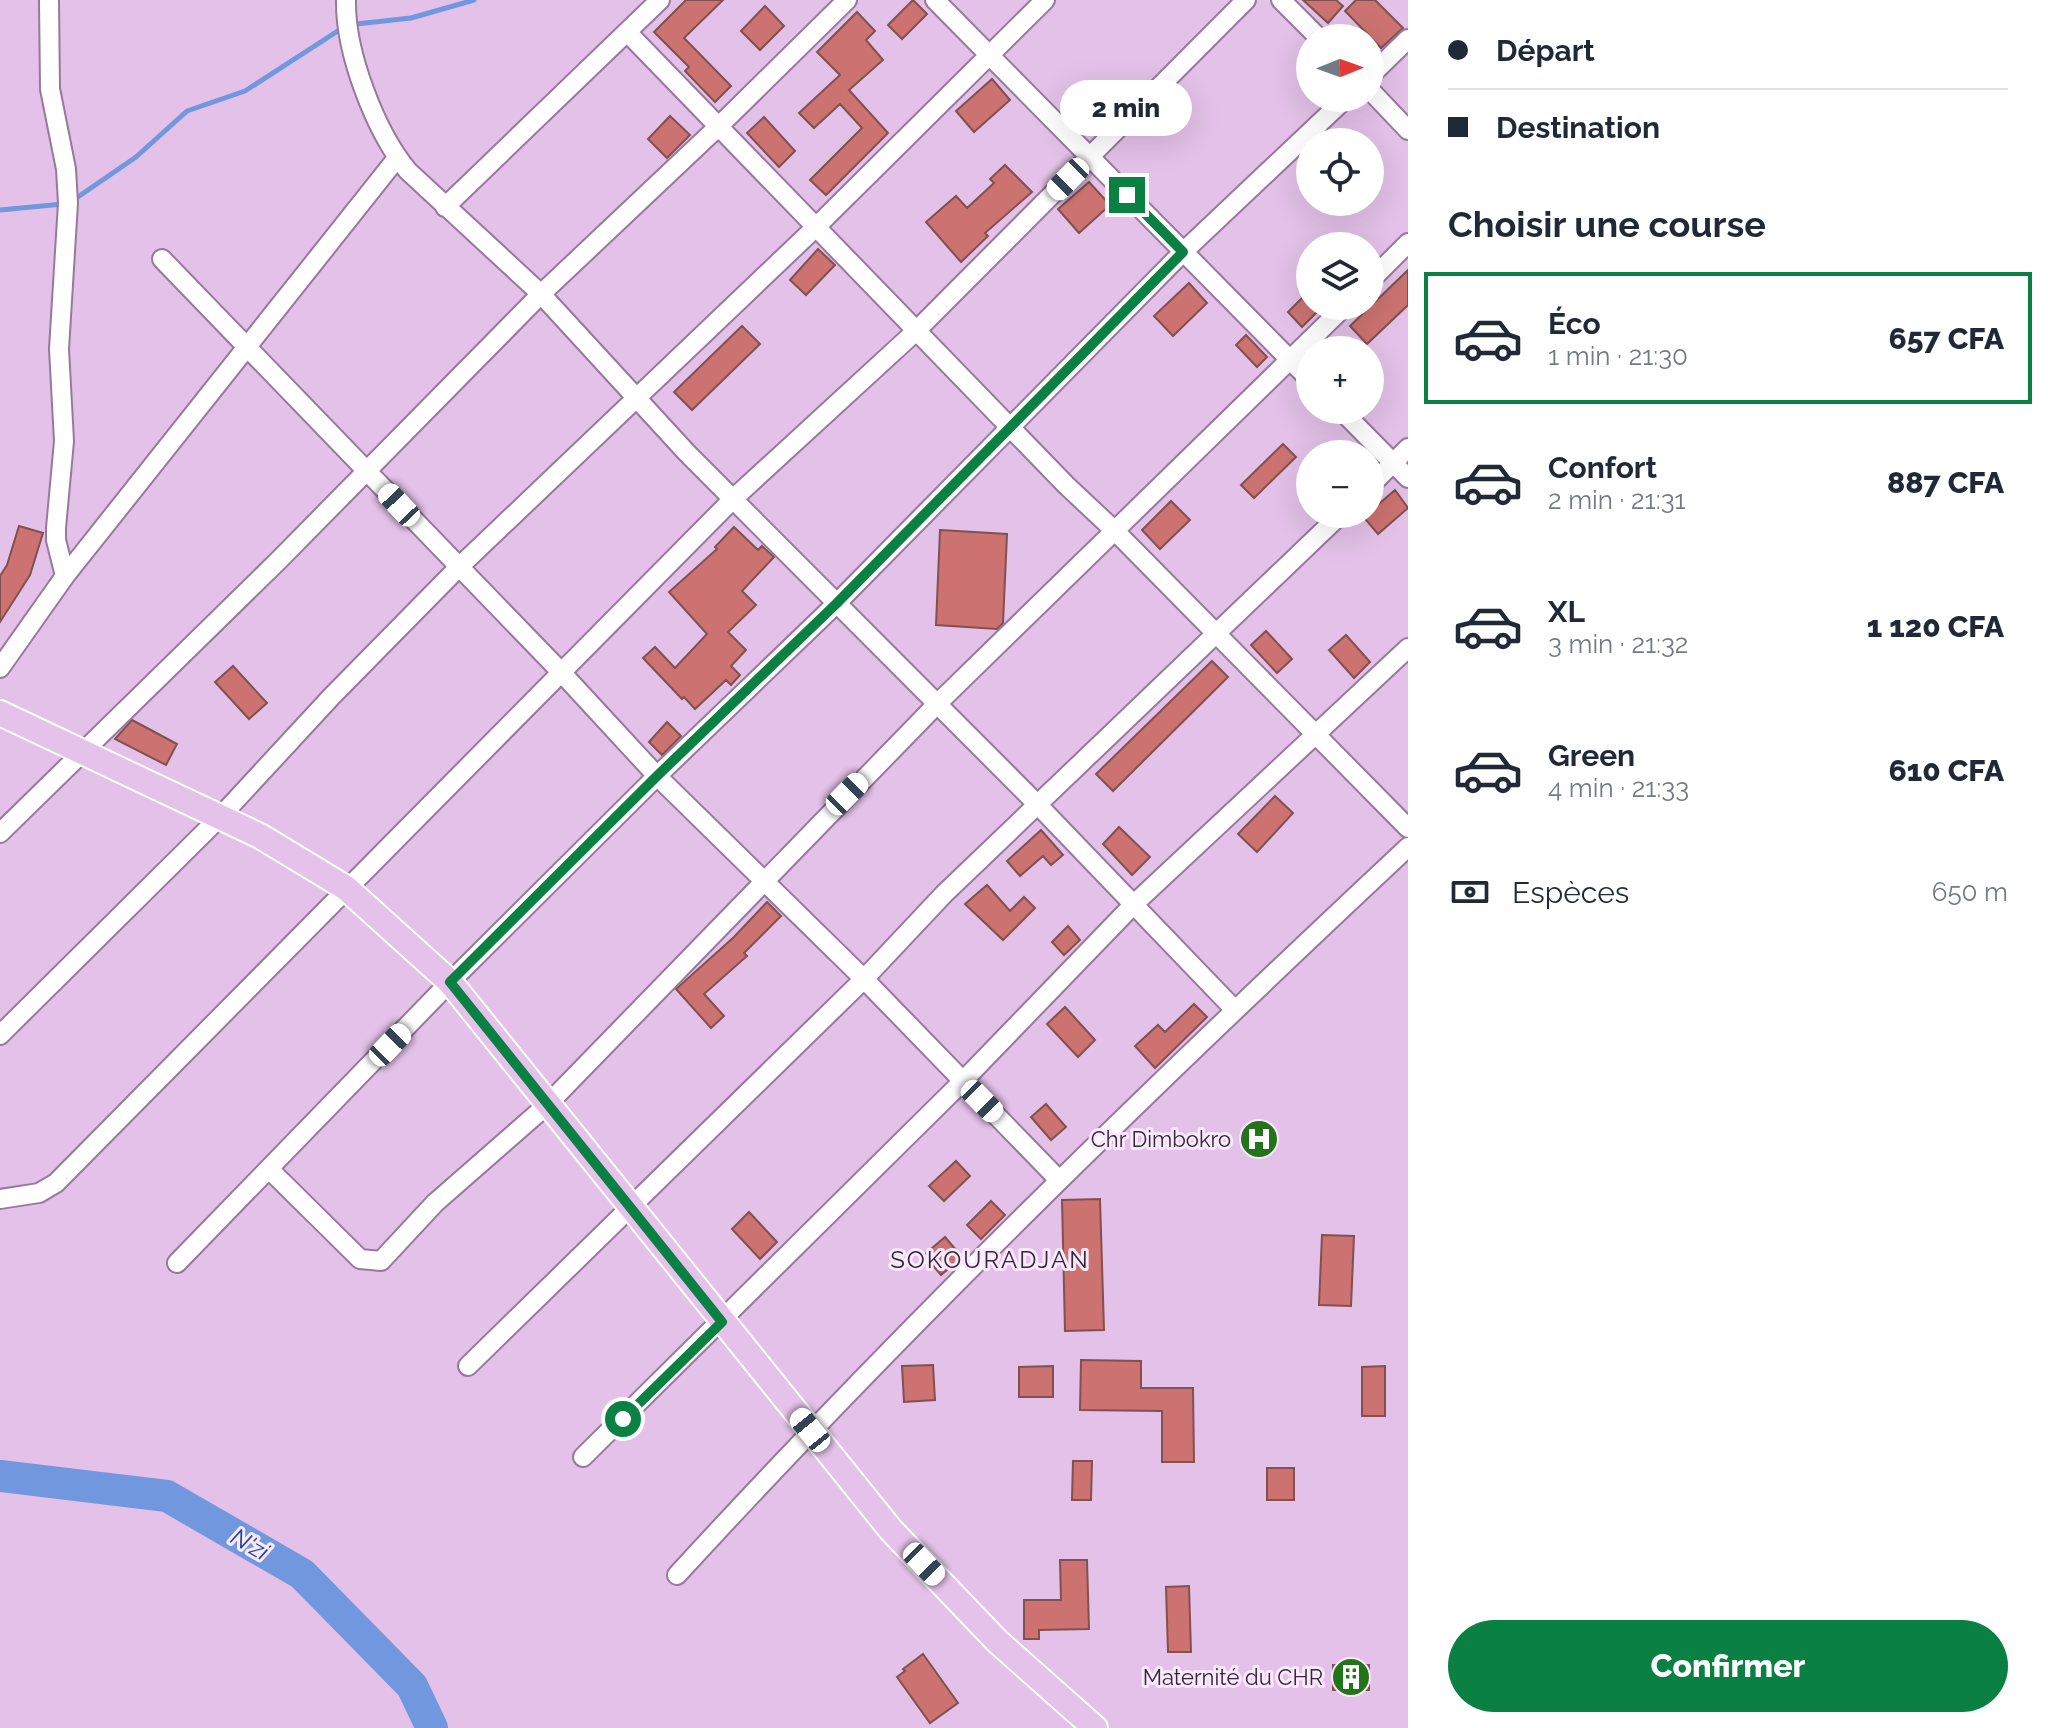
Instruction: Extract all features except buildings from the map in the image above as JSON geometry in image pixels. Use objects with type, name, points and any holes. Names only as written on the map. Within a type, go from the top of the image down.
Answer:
[{"type":"main road","points":[[0,713],[221,816],[346,888],[450,982],[891,1530],[997,1641],[1095,1728]]},
{"type":"street","points":[[49,0],[50,89],[68,194],[59,349],[64,441],[56,528],[65,576]]},
{"type":"street","points":[[346,0],[347,25],[357,63],[377,120],[397,158],[445,207],[541,294],[733,499],[1038,805],[1234,1009]]},
{"type":"street","points":[[445,207],[660,0]]},
{"type":"street","points":[[0,833],[541,294],[847,0]]},
{"type":"street","points":[[935,0],[1296,366]]},
{"type":"street","points":[[0,1035],[221,816],[332,696],[459,567],[817,226],[1045,0]]},
{"type":"street","points":[[0,1199],[39,1193],[56,1183],[733,499],[916,331],[1246,0]]},
{"type":"street","points":[[1281,0],[1305,24]]},
{"type":"street","points":[[627,32],[1066,485],[1408,828]]},
{"type":"street","points":[[1384,62],[1408,39]]},
{"type":"street","points":[[1384,105],[1408,130]]},
{"type":"street","points":[[177,1263],[450,982],[836,604],[1183,252],[1331,112]]},
{"type":"street","points":[[0,668],[65,576],[397,158]]},
{"type":"street","points":[[1384,267],[1408,243]]},
{"type":"street","points":[[162,259],[561,672],[657,776],[864,979],[1059,1180]]},
{"type":"street","points":[[269,1169],[360,1259],[381,1261],[435,1203],[547,1105],[937,704],[1331,320]]},
{"type":"street","points":[[1355,424],[1408,478]]},
{"type":"street","points":[[1384,473],[1408,448]]},
{"type":"street","points":[[468,1366],[864,979],[944,894],[1327,528]]},
{"type":"street","points":[[583,1457],[962,1082],[1134,904],[1408,648]]},
{"type":"street","points":[[677,1575],[810,1430],[1059,1180],[1234,1009],[1408,847]]},
{"type":"waterway","points":[[72,201],[136,157],[187,111],[245,91],[347,25],[411,18],[474,0]]},
{"type":"waterway","points":[[0,210],[63,204]]},
{"type":"waterway","name":"N'zi","points":[[0,1476],[167,1496],[302,1574],[412,1686],[432,1728]]},
{"type":"place","name":"Chr Dimbokro","points":[[1259,1139]]},
{"type":"place","name":"Maternité du CHR","points":[[1351,1677]]},
{"type":"district","name":"SOKOURADJAN","points":[[990,1259]]},
{"type":"route","points":[[623,1419],[722,1322],[450,982],[741,693],[836,604],[1183,252],[1127,195]]}]
